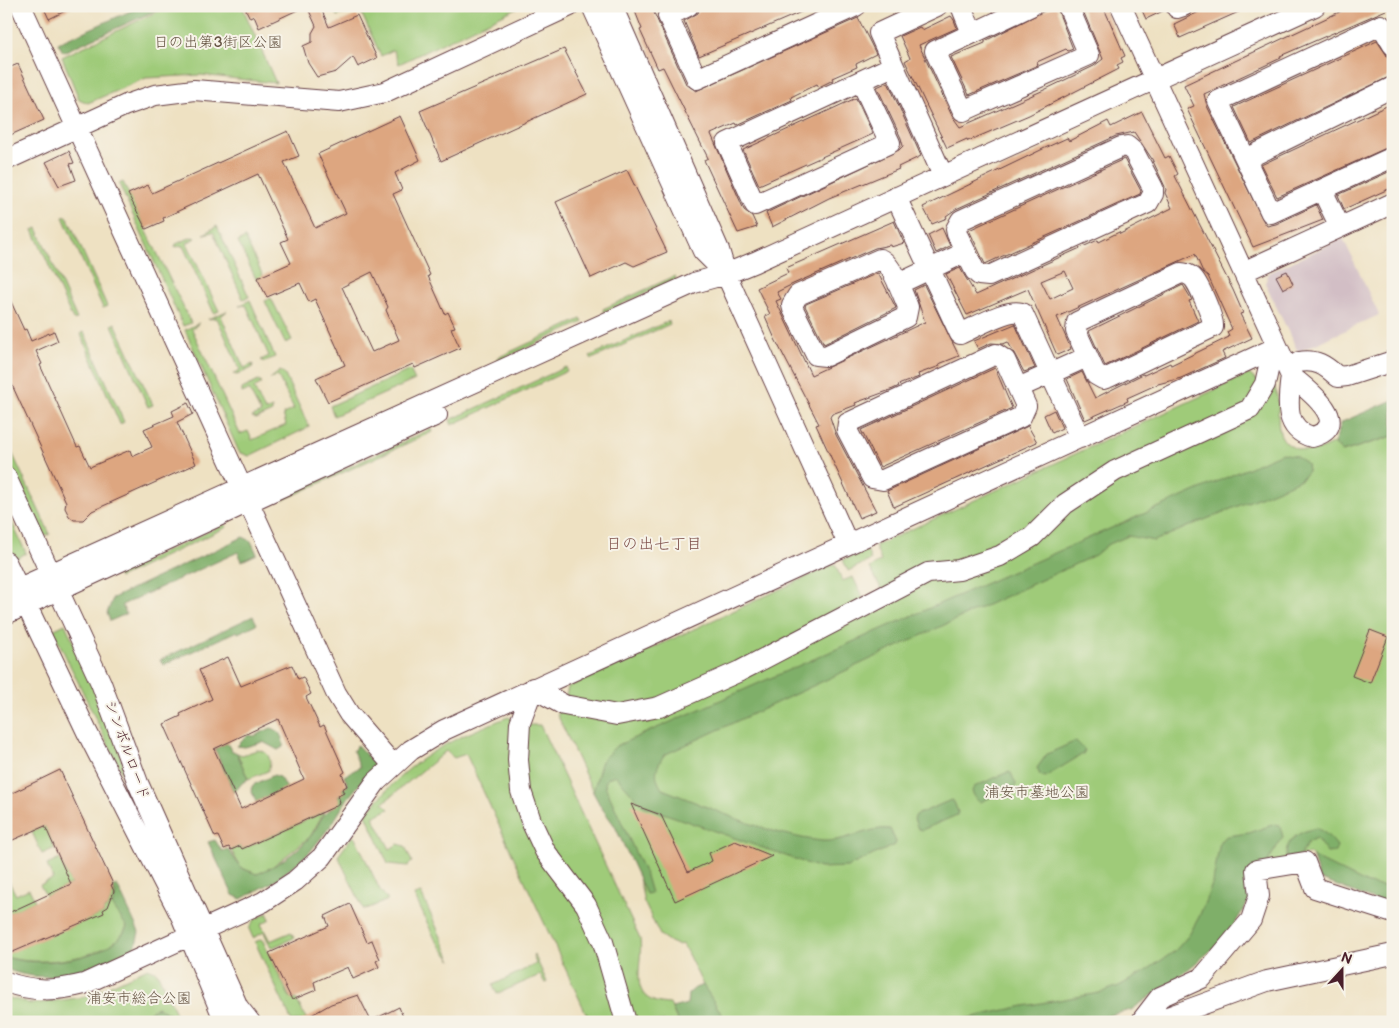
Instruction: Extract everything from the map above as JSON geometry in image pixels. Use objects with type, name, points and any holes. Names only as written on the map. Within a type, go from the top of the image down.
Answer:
[{"type":"street","points":[[21,6],[336,693],[349,714],[393,765]]},
{"type":"street","points":[[6,160],[141,99],[170,92],[194,90],[339,102],[370,97],[385,92],[570,6]]},
{"type":"street","points":[[592,6],[704,251],[726,274]]},
{"type":"street","points":[[612,6],[719,250],[726,274],[848,544]]},
{"type":"street","points":[[688,6],[668,16],[697,79],[856,6]]},
{"type":"street","points":[[937,6],[900,13],[878,33],[943,176]]},
{"type":"street","points":[[960,6],[972,33]]},
{"type":"street","points":[[1031,6],[935,51],[963,111],[1089,54],[1068,6]]},
{"type":"street","points":[[1121,6],[1277,347],[1295,369],[1310,360],[1324,364],[1338,377]]},
{"type":"street","points":[[1176,6],[1177,8],[1182,6]]},
{"type":"street","points":[[6,614],[18,595],[54,581],[244,494],[699,295],[726,274],[1306,8]]},
{"type":"street","points":[[1393,45],[1381,25],[1218,101],[1271,213],[1393,157]]},
{"type":"street","points":[[861,81],[890,142],[755,205],[727,143],[892,66]]},
{"type":"street","points":[[1246,159],[1393,87]]},
{"type":"street","points":[[1121,147],[1131,148],[1153,188],[1153,194],[1148,203],[989,276],[979,275],[966,252],[956,229],[961,220],[1121,147]]},
{"type":"street","points":[[1322,190],[1340,227]]},
{"type":"street","points":[[896,197],[960,334],[1008,312],[1019,311],[1026,318],[1080,438]]},
{"type":"street","points":[[1243,272],[1393,203]]},
{"type":"street","points":[[898,284],[966,252]]},
{"type":"street","points":[[880,259],[884,260],[898,284],[908,306],[906,317],[826,356],[816,355],[812,351],[793,310],[792,305],[798,295],[880,259]]},
{"type":"street","points":[[1181,273],[1186,273],[1194,278],[1213,318],[1213,327],[1209,330],[1103,378],[1096,375],[1086,357],[1075,327],[1082,318],[1181,273]]},
{"type":"street","points":[[6,982],[37,990],[77,986],[263,902],[309,869],[335,840],[363,796],[393,765],[411,750],[436,734],[532,688],[1277,347]]},
{"type":"street","points":[[996,354],[1005,360],[1018,388],[1026,406],[1021,417],[883,480],[877,480],[869,475],[847,430],[852,420],[991,355],[996,354]]},
{"type":"street","points":[[1018,388],[1086,357]]},
{"type":"street","points":[[1338,377],[1355,374],[1393,361]]},
{"type":"street","points":[[532,688],[564,705],[617,715],[660,707],[740,671],[928,573],[959,570],[1000,556],[1032,537],[1065,504],[1114,471],[1250,409],[1265,384],[1269,366]]},
{"type":"street","points":[[1332,396],[1338,377]]},
{"type":"street","name":"シンボルロード","points":[[6,477],[108,700],[138,783],[197,932],[225,1022]]},
{"type":"street","name":"シンボルロード","points":[[6,562],[18,595],[87,732],[238,1007],[250,1022]]},
{"type":"street","points":[[532,688],[520,723],[518,760],[521,791],[530,821],[545,851],[577,892],[593,920],[603,942],[626,1022]]},
{"type":"street","points":[[1148,1020],[1160,997],[1202,978],[1251,920],[1259,896],[1256,870],[1305,862],[1314,888],[1393,913]]},
{"type":"street","points":[[1148,1020],[1258,984],[1393,954]]},
{"type":"shaded area","points":[[1343,238],[1379,315],[1298,352],[1265,283],[1269,273]]},
{"type":"green space","points":[[142,6],[166,6],[63,52],[58,43]]},
{"type":"green space","name":"日の出第3街区公園","points":[[169,6],[242,6],[276,83],[200,75],[146,78],[88,103],[79,99],[62,57]]},
{"type":"green space","points":[[332,6],[521,6],[399,64],[393,50],[381,56],[359,8],[337,16]]},
{"type":"green space","points":[[123,182],[191,323],[183,326],[119,184]]},
{"type":"green space","points":[[67,216],[107,306],[103,308],[63,217]]},
{"type":"green space","points":[[217,226],[249,297],[243,299],[213,232],[204,234]]},
{"type":"green space","points":[[37,228],[77,319],[73,320],[33,230]]},
{"type":"green space","points":[[192,237],[195,238],[187,243],[219,311],[214,313],[183,246],[175,247],[176,244]]},
{"type":"green space","points":[[245,238],[263,276],[256,279],[238,242]]},
{"type":"green space","points":[[675,276],[676,280],[604,312],[603,309]]},
{"type":"green space","points":[[271,298],[292,340],[285,343],[265,301]]},
{"type":"green space","points":[[250,300],[275,357],[264,362],[261,360],[269,356],[246,305],[239,306]]},
{"type":"green space","points":[[227,311],[221,316],[244,368],[253,364],[252,368],[237,375],[233,374],[240,370],[217,318],[208,319]]},
{"type":"green space","points":[[581,319],[583,322],[498,361],[497,358]]},
{"type":"green space","points":[[669,321],[670,324],[592,359],[590,356]]},
{"type":"green space","points":[[115,323],[153,405],[148,407],[112,325]]},
{"type":"green space","points":[[199,323],[192,329],[240,434],[248,431],[252,440],[286,425],[283,414],[294,409],[278,376],[270,379],[280,371],[284,373],[309,427],[249,456],[239,452],[185,330]]},
{"type":"green space","points":[[84,332],[124,422],[120,424],[81,334]]},
{"type":"green space","points":[[566,367],[567,371],[452,425],[450,420]]},
{"type":"green space","points":[[410,370],[415,380],[334,416],[330,406]]},
{"type":"green space","name":"浦安市墓地公園","points":[[1249,374],[1256,380],[1273,383],[1278,399],[1278,421],[1281,434],[1289,445],[1297,449],[1316,451],[1334,443],[1342,452],[1393,436],[1393,899],[1321,876],[1311,854],[1286,858],[1231,910],[1125,999],[1009,1022],[721,1022],[683,944],[677,945],[660,935],[644,902],[639,878],[615,826],[593,792],[557,714],[564,705],[568,687],[835,564],[842,581],[853,577],[871,615],[890,605],[870,568],[881,561],[875,546]]},
{"type":"green space","points":[[258,381],[262,383],[254,388],[265,411],[272,408],[272,412],[256,419],[252,417],[261,413],[249,390],[242,393],[242,389]]},
{"type":"green space","points":[[1393,400],[1393,436],[1342,452],[1334,443],[1342,422]]},
{"type":"green space","points":[[431,429],[432,432],[283,500],[282,498]]},
{"type":"green space","points":[[6,440],[50,534],[44,536],[6,454]]},
{"type":"green space","points":[[1282,453],[1296,456],[1307,464],[1308,471],[1301,479],[1154,541],[1128,536],[1107,545],[1095,555],[664,755],[657,768],[657,780],[662,789],[761,827],[801,838],[822,841],[839,840],[874,830],[890,829],[896,842],[895,845],[847,867],[820,868],[643,806],[615,775],[608,778],[605,783],[606,788],[646,876],[651,893],[646,894],[615,826],[593,792],[602,760],[616,746]]},
{"type":"green space","points":[[6,510],[26,553],[14,560],[6,543]]},
{"type":"green space","points":[[225,524],[227,527],[119,578],[117,574]]},
{"type":"green space","points":[[243,537],[251,541],[257,554],[242,561],[238,552],[122,605],[126,614],[110,621],[107,613],[113,598]]},
{"type":"green space","points":[[867,550],[871,560],[848,571],[843,560]]},
{"type":"green space","points":[[253,616],[257,624],[238,633],[237,631],[163,665],[160,660]]},
{"type":"green space","points":[[65,624],[100,699],[143,817],[53,630]]},
{"type":"green space","points":[[508,717],[527,725],[540,725],[640,939],[639,981],[641,990],[646,997],[656,1002],[670,1004],[678,1022],[590,1022],[466,754],[454,758],[446,751],[383,803],[389,809],[373,817],[390,849],[398,844],[405,846],[412,862],[408,866],[388,864],[366,814],[398,779],[429,754]]},
{"type":"green space","points":[[271,728],[279,732],[282,738],[283,747],[278,750],[263,742],[245,747],[237,746],[248,735],[254,736]]},
{"type":"green space","points":[[1076,741],[1085,750],[1083,754],[1045,777],[1040,775],[1037,768],[1047,754]]},
{"type":"green space","points":[[227,743],[231,750],[237,753],[248,779],[234,793],[215,749]]},
{"type":"green space","points":[[357,745],[374,763],[373,768],[348,798],[332,824],[309,853],[275,881],[241,899],[233,895],[208,842],[215,840],[222,851],[228,849],[241,868],[257,874],[278,863],[299,848],[310,837],[325,813],[334,807],[338,796],[344,793],[342,789],[348,785],[344,776],[360,767],[353,751]]},
{"type":"green space","points":[[257,750],[265,752],[269,757],[268,771],[248,779],[237,753],[242,755]]},
{"type":"green space","points":[[1008,772],[1011,773],[1016,784],[1015,787],[980,802],[976,800],[972,791],[974,787]]},
{"type":"green space","points":[[274,775],[279,777],[287,788],[256,802],[251,789],[253,785]]},
{"type":"green space","points":[[951,800],[954,802],[958,812],[957,815],[922,830],[918,829],[914,819],[916,815]]},
{"type":"green space","points":[[324,812],[310,837],[268,870],[257,874],[241,868],[231,850],[240,846],[242,849]]},
{"type":"green space","points":[[1275,824],[1280,826],[1283,837],[1252,887],[1249,901],[1229,933],[1180,976],[1131,1010],[1082,1022],[950,1022],[1024,1006],[1099,993],[1119,986],[1144,972],[1175,951],[1189,935],[1199,917],[1213,882],[1220,841],[1227,836],[1249,833]]},
{"type":"green space","points":[[45,826],[55,848],[42,854],[32,832]]},
{"type":"green space","points":[[1316,828],[1325,833],[1335,843],[1337,846],[1335,852],[1327,853],[1316,838],[1308,842],[1300,856],[1286,858],[1286,851],[1294,837]]},
{"type":"green space","points":[[353,836],[380,890],[388,900],[364,910],[338,856]]},
{"type":"green space","points":[[1313,857],[1368,884],[1393,888],[1393,907],[1319,879]]},
{"type":"green space","points":[[60,859],[71,884],[46,896],[40,885],[53,879],[47,865]]},
{"type":"green space","points":[[9,882],[16,895],[29,889],[35,901],[9,913],[6,908],[6,883]]},
{"type":"green space","points":[[117,885],[139,932],[135,948],[88,968],[56,976],[40,977],[6,969],[6,957],[36,962],[73,958],[91,954],[107,947],[119,938],[127,927],[112,905],[116,894],[113,887]]},
{"type":"green space","points":[[114,891],[127,927],[119,938],[106,947],[90,954],[54,961],[19,960],[6,957],[6,954],[104,913],[103,910],[108,907]]},
{"type":"green space","points":[[421,893],[452,961],[435,939],[414,895]]},
{"type":"green space","points":[[267,913],[270,919],[261,924],[270,941],[291,932],[294,938],[271,948],[264,932],[253,938],[249,929],[254,920]]},
{"type":"green space","points":[[262,939],[289,996],[293,1000],[296,999],[307,1020],[292,1022],[255,942]]},
{"type":"green space","points":[[534,954],[547,982],[545,983],[540,975],[497,994],[493,985],[536,964]]},
{"type":"green space","name":"浦安市総合公園","points":[[148,968],[157,972],[180,1022],[6,1022],[6,997],[32,1004],[85,997]]},
{"type":"green space","points":[[703,985],[727,1022],[678,1022],[672,1008],[687,1004],[688,994],[695,988]]},
{"type":"green space","points":[[157,1007],[173,1016],[175,1022],[134,1022]]},
{"type":"building","points":[[43,6],[75,6],[49,19]]},
{"type":"building","points":[[244,6],[306,6],[259,28],[254,16],[250,18]]},
{"type":"building","points":[[307,6],[320,6],[329,27],[357,15],[377,58],[358,67],[353,57],[336,72],[317,77],[308,63],[303,46],[312,42],[312,33],[316,26]]},
{"type":"building","points":[[633,6],[651,6],[686,84],[696,91],[858,18],[876,54],[856,64],[857,67],[832,78],[833,80],[819,87],[817,84],[791,97],[792,100],[737,125],[736,123],[711,134],[744,210],[752,216],[757,227],[738,233],[704,160],[708,158],[663,67],[658,69],[640,30],[642,29]]},
{"type":"building","points":[[700,6],[815,6],[699,56],[684,21],[698,13]]},
{"type":"building","points":[[1056,6],[1073,49],[1068,51],[1066,49],[1037,62],[1038,65],[969,95],[951,57],[985,43],[985,41]]},
{"type":"building","points":[[1081,6],[1103,6],[1125,56],[1121,58],[1123,62],[1117,65],[1119,69],[1029,115],[947,148],[905,61],[910,58],[900,36],[920,27],[922,30],[951,16],[954,20],[957,28],[919,45],[952,116],[960,127],[1044,90],[1094,66],[1103,59]]},
{"type":"building","points":[[1140,6],[1164,6],[1165,10],[1146,19]]},
{"type":"building","points":[[1211,6],[1252,6],[1180,38],[1174,24]]},
{"type":"building","points":[[1352,6],[1393,7],[1280,56],[1281,58],[1204,94],[1207,106],[1267,226],[1276,224],[1316,205],[1323,220],[1253,247],[1187,109],[1194,106],[1184,85]]},
{"type":"building","points":[[1377,41],[1386,54],[1393,69],[1393,75],[1251,143],[1234,107]]},
{"type":"building","points":[[564,49],[587,94],[441,161],[420,111]]},
{"type":"building","points":[[18,64],[44,120],[6,137],[6,92],[13,89],[6,75],[6,69]]},
{"type":"building","points":[[888,82],[921,156],[898,167],[899,169],[829,198],[772,227],[766,213],[899,150],[903,146],[877,87]]},
{"type":"building","points":[[856,98],[873,134],[759,185],[743,150]]},
{"type":"building","points":[[1393,103],[1393,145],[1277,197],[1261,165]]},
{"type":"building","points":[[1142,112],[1165,158],[1169,156],[1178,174],[1175,176],[1233,290],[1243,313],[1240,314],[1252,338],[1222,352],[1225,358],[1181,378],[1158,384],[1127,398],[1128,401],[1085,420],[1067,379],[1082,372],[1095,398],[1143,374],[1170,363],[1171,365],[1229,337],[1227,332],[1232,329],[1208,276],[1203,272],[1195,254],[1057,317],[1071,349],[1057,355],[1028,289],[967,315],[946,274],[960,268],[976,295],[1098,240],[1099,242],[1119,232],[1120,234],[1172,208],[1165,193],[1166,189],[1152,159],[1134,132],[1116,136],[956,209],[946,216],[947,218],[932,224],[923,207],[1067,138],[1069,141],[1108,121],[1111,127]],"holes":[[[1065,271],[1073,288],[1050,299],[1041,281]]]},
{"type":"building","points":[[400,116],[420,160],[395,173],[402,190],[393,194],[430,275],[428,276],[445,314],[448,312],[455,327],[451,328],[460,348],[415,368],[413,364],[328,402],[316,378],[345,365],[315,299],[309,302],[300,283],[267,297],[257,278],[291,263],[281,242],[288,239],[258,174],[163,218],[164,221],[146,229],[128,194],[148,185],[152,193],[288,131],[299,156],[284,162],[315,228],[346,213],[318,154]],"holes":[[[372,272],[388,307],[386,310],[399,340],[372,352],[342,287]]]},
{"type":"building","points":[[69,151],[74,163],[70,164],[76,180],[59,186],[46,162]]},
{"type":"building","points":[[1124,159],[1141,191],[1140,194],[985,264],[969,230]]},
{"type":"building","points":[[627,170],[667,252],[634,266],[626,262],[591,278],[556,202]]},
{"type":"building","points":[[1393,170],[1393,187],[1344,209],[1338,195]]},
{"type":"building","points":[[894,221],[904,243],[891,247],[890,245],[875,248],[777,292],[781,299],[776,301],[811,375],[925,322],[914,290],[924,285],[959,356],[939,364],[940,366],[918,374],[919,377],[898,385],[893,389],[855,403],[856,405],[832,414],[830,417],[836,435],[876,511],[859,518],[816,425],[819,424],[775,339],[765,316],[770,314],[757,288],[788,273],[786,268]]},
{"type":"building","points":[[942,228],[950,246],[936,253],[928,235]]},
{"type":"building","points":[[1287,271],[1293,284],[1283,289],[1276,276]]},
{"type":"building","points":[[878,273],[896,308],[824,344],[805,306],[806,304]]},
{"type":"building","points":[[1183,285],[1192,300],[1189,301],[1198,321],[1105,366],[1089,331]]},
{"type":"building","points":[[6,291],[31,341],[54,331],[58,341],[36,351],[42,364],[40,365],[77,447],[80,446],[90,467],[130,450],[132,456],[152,447],[144,429],[174,416],[172,411],[188,403],[193,414],[177,422],[196,464],[92,511],[83,520],[74,520],[69,516],[65,508],[66,502],[6,372]]},
{"type":"building","points":[[1015,324],[1035,368],[1024,372],[1008,342],[1003,344],[991,343],[978,349],[974,341]]},
{"type":"building","points":[[995,368],[1012,408],[880,467],[861,430]]},
{"type":"building","points":[[1054,410],[1062,428],[1052,433],[1044,415]]},
{"type":"building","points":[[1028,426],[1037,442],[894,507],[887,491]]},
{"type":"building","points":[[1370,630],[1388,637],[1370,683],[1352,676]]},
{"type":"building","points":[[228,657],[241,686],[292,665],[298,679],[303,677],[311,694],[306,697],[320,727],[324,725],[345,772],[342,774],[347,786],[342,789],[344,793],[338,796],[340,802],[334,807],[242,849],[240,846],[231,850],[229,847],[224,849],[218,836],[215,837],[164,724],[212,699],[199,670]],"holes":[[[278,719],[304,779],[241,809],[214,749]]]},
{"type":"building","points":[[60,770],[113,884],[111,885],[114,891],[108,907],[103,910],[104,913],[6,955],[6,914],[71,884],[45,826],[6,843],[6,796]]},
{"type":"building","points":[[631,804],[661,815],[688,872],[712,861],[709,853],[735,841],[772,856],[675,901]]},
{"type":"building","points":[[350,904],[367,942],[372,940],[380,959],[376,961],[379,967],[353,979],[348,967],[314,982],[316,990],[292,1000],[269,953],[329,926],[325,916]]},
{"type":"building","points":[[358,995],[371,1021],[399,1007],[405,1022],[299,1022],[331,1004]]},
{"type":"district","name":"日の出七丁目","points":[[654,544]]}]
